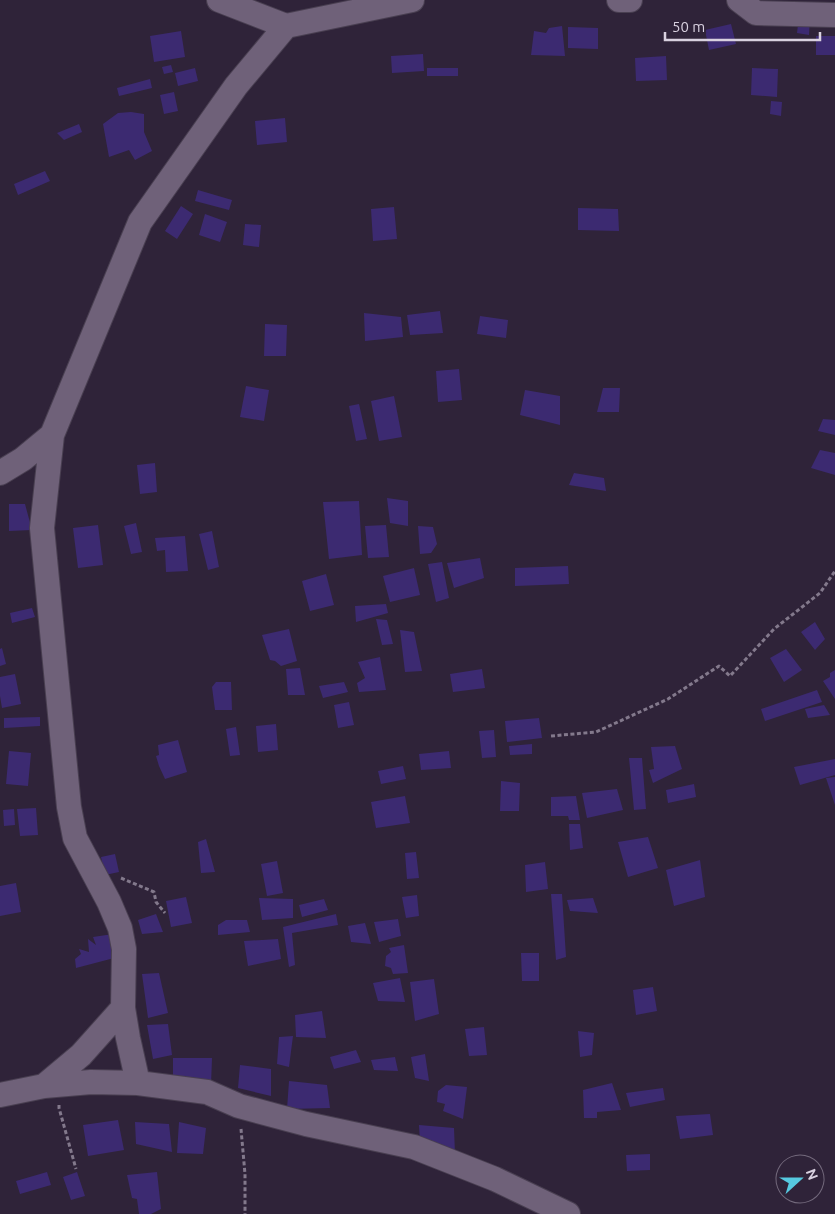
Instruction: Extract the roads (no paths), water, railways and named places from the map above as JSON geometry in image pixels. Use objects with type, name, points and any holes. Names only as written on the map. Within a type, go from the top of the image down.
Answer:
[{"type":"street","points":[[218,0],[286,26],[412,0]]},
{"type":"street","points":[[619,0],[630,0]]},
{"type":"street","points":[[738,0],[756,13],[835,15]]},
{"type":"street","points":[[138,1083],[122,1008],[124,949],[120,928],[109,902],[75,838],[69,807],[42,528],[52,435],[140,222],[236,86],[286,26]]},
{"type":"street","points":[[0,473],[24,459],[52,435]]},
{"type":"street","points":[[53,1085],[122,1008]]},
{"type":"street","points":[[0,1095],[53,1085],[91,1082],[138,1083],[207,1092],[239,1106],[306,1124],[414,1147],[495,1179],[568,1214]]}]
